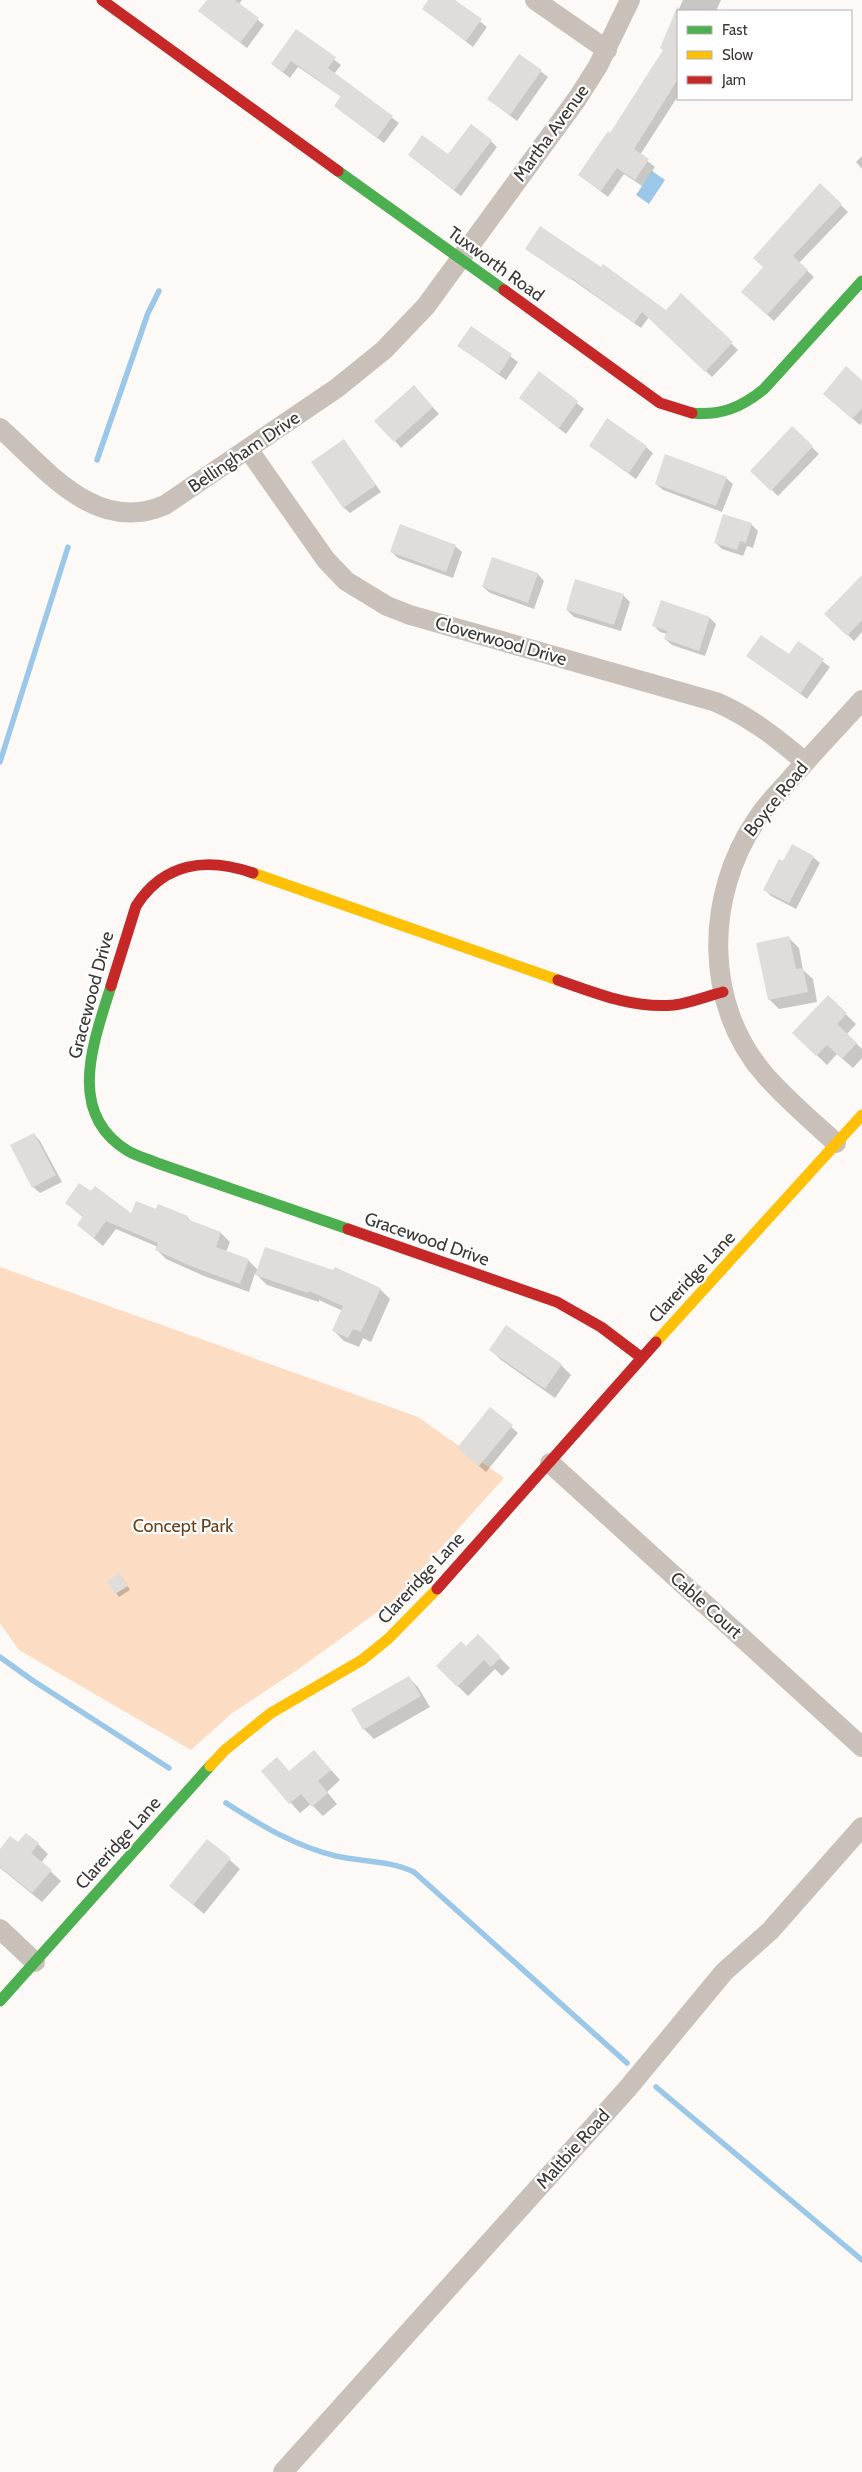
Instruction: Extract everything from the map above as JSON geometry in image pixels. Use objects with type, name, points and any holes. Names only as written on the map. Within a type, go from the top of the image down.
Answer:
[{"type":"street","name":"Tuxworth Road","points":[[102,0],[660,404],[696,415],[721,414],[750,402],[862,281]]},
{"type":"street","points":[[535,0],[607,50]]},
{"type":"street","name":"Martha Avenue","points":[[459,259],[577,99],[607,50],[630,0]]},
{"type":"street","name":"Bellingham Drive","points":[[0,428],[78,497],[97,508],[117,512],[151,511],[165,505],[337,388],[384,350],[426,306],[459,259]]},
{"type":"street","name":"Cloverwood Drive","points":[[248,449],[326,560],[346,581],[366,595],[410,615],[716,702],[739,713],[763,728],[806,762]]},
{"type":"street","name":"Boyce Road","points":[[836,1143],[765,1075],[737,1031],[723,992],[718,926],[729,872],[743,840],[758,817],[862,700]]},
{"type":"street","name":"Gracewood Drive","points":[[642,1358],[610,1331],[557,1302],[128,1152],[103,1128],[89,1097],[87,1074],[91,1053],[128,927],[137,905],[146,892],[159,880],[180,868],[195,864],[218,864],[246,872],[592,992],[626,1002],[675,1005],[723,992]]},
{"type":"street","name":"Clareridge Lane","points":[[0,2001],[225,1750],[271,1713],[362,1660],[388,1639],[418,1610],[642,1358],[801,1185],[862,1115]]},
{"type":"street","name":"Cable Court","points":[[550,1463],[862,1747]]},
{"type":"street","name":"Maltbie Road","points":[[283,2472],[628,2088],[724,1972],[770,1931],[862,1827]]},
{"type":"street","points":[[0,1929],[34,1962]]},
{"type":"green space","name":"Concept Park","points":[[0,1267],[418,1417],[504,1478],[394,1600],[297,1670],[231,1714],[191,1750],[19,1650],[0,1623]]},
{"type":"water","points":[[652,171],[665,180],[649,204],[636,195]]},
{"type":"building","points":[[207,0],[235,0],[259,18],[240,43],[198,11]]},
{"type":"building","points":[[428,0],[455,0],[482,19],[466,41],[422,9]]},
{"type":"building","points":[[678,5],[677,81],[634,149],[649,159],[635,180],[617,168],[601,191],[578,175],[608,131],[610,133],[663,50],[660,48]]},
{"type":"building","points":[[296,29],[336,57],[328,68],[393,116],[377,138],[334,106],[341,96],[291,61],[283,72],[271,64]]},
{"type":"building","points":[[519,54],[542,70],[510,115],[487,99]]},
{"type":"building","points":[[471,124],[492,140],[454,190],[408,155],[422,135],[448,154]]},
{"type":"building","points":[[820,183],[842,204],[793,256],[808,270],[767,315],[741,292],[763,267],[753,258]]},
{"type":"building","points":[[540,226],[601,267],[603,264],[666,310],[681,293],[733,342],[705,372],[642,312],[634,323],[572,278],[571,280],[525,249]]},
{"type":"building","points":[[471,326],[512,354],[499,374],[457,346]]},
{"type":"building","points":[[846,366],[862,380],[862,408],[852,419],[823,394]]},
{"type":"building","points":[[539,371],[578,401],[559,428],[519,398]]},
{"type":"building","points":[[414,385],[433,407],[394,442],[374,421]]},
{"type":"building","points":[[607,418],[647,446],[629,473],[589,446]]},
{"type":"building","points":[[792,426],[813,446],[771,491],[750,471]]},
{"type":"building","points":[[344,439],[376,485],[343,508],[311,462]]},
{"type":"building","points":[[665,454],[727,477],[716,506],[655,484]]},
{"type":"building","points":[[723,514],[752,523],[746,543],[740,541],[737,550],[714,543]]},
{"type":"building","points":[[400,524],[456,545],[446,572],[390,552]]},
{"type":"building","points":[[492,557],[538,573],[528,603],[482,587]]},
{"type":"building","points":[[862,575],[862,620],[847,636],[824,614]]},
{"type":"building","points":[[575,579],[624,594],[614,625],[566,610]]},
{"type":"building","points":[[661,600],[710,617],[699,651],[664,639],[667,631],[652,626]]},
{"type":"building","points":[[761,635],[789,654],[798,641],[824,659],[800,694],[746,656]]},
{"type":"building","points":[[792,844],[814,856],[789,903],[763,890],[779,859],[783,861]]},
{"type":"building","points":[[789,936],[796,969],[803,968],[808,992],[768,1000],[756,943]]},
{"type":"building","points":[[828,995],[847,1013],[837,1024],[857,1043],[842,1059],[827,1045],[816,1056],[792,1033]]},
{"type":"building","points":[[34,1133],[56,1175],[32,1188],[10,1145]]},
{"type":"building","points":[[79,1183],[91,1191],[95,1186],[131,1213],[136,1201],[156,1209],[158,1204],[188,1216],[187,1219],[221,1232],[216,1247],[249,1259],[240,1284],[193,1267],[155,1250],[158,1243],[106,1221],[94,1238],[77,1225],[83,1216],[65,1203]]},
{"type":"building","points":[[265,1247],[333,1270],[335,1267],[381,1288],[361,1332],[353,1329],[348,1338],[332,1331],[343,1306],[309,1291],[308,1293],[255,1275]]},
{"type":"building","points":[[506,1325],[562,1364],[545,1389],[489,1350]]},
{"type":"building","points":[[490,1407],[513,1425],[479,1466],[457,1448]]},
{"type":"building","points":[[119,1573],[128,1586],[115,1594],[107,1581]]},
{"type":"building","points":[[478,1634],[501,1657],[491,1667],[484,1660],[457,1687],[436,1666],[461,1641],[466,1646]]},
{"type":"building","points":[[409,1676],[421,1696],[363,1730],[351,1709]]},
{"type":"building","points":[[314,1750],[331,1770],[318,1781],[328,1793],[312,1807],[301,1794],[289,1804],[261,1771],[277,1757],[289,1771]]},
{"type":"building","points":[[26,1833],[39,1843],[31,1853],[52,1870],[32,1893],[0,1867],[0,1849],[10,1836],[18,1842]]},
{"type":"building","points":[[207,1839],[231,1858],[193,1905],[169,1886]]},
{"type":"waterway","points":[[97,460],[148,313],[159,291]]},
{"type":"waterway","points":[[0,762],[68,547]]},
{"type":"waterway","points":[[0,1657],[32,1680],[169,1768]]},
{"type":"waterway","points":[[226,1803],[266,1827],[307,1847],[336,1856],[395,1865],[414,1872],[627,2063]]},
{"type":"waterway","points":[[656,2087],[862,2260]]},
{"type":"traffic: fast","points":[[338,171],[504,290]]},
{"type":"traffic: fast","points":[[692,413],[703,414],[731,409],[748,401],[764,389],[862,281]]},
{"type":"traffic: fast","points":[[111,986],[92,1052],[90,1075],[90,1097],[96,1117],[108,1135],[128,1151],[139,1156],[348,1229]]},
{"type":"traffic: fast","points":[[0,2001],[210,1766]]},
{"type":"traffic: slow","points":[[253,873],[558,980]]},
{"type":"traffic: slow","points":[[656,1342],[862,1115]]},
{"type":"traffic: slow","points":[[210,1766],[225,1750],[271,1713],[362,1660],[388,1639],[437,1589]]},
{"type":"traffic: jam","points":[[102,0],[338,171]]},
{"type":"traffic: jam","points":[[504,290],[660,403],[692,413]]},
{"type":"traffic: jam","points":[[111,986],[136,906],[147,891],[160,880],[173,872],[203,865],[219,865],[253,873]]},
{"type":"traffic: jam","points":[[558,980],[615,999],[644,1005],[674,1005],[723,992]]},
{"type":"traffic: jam","points":[[348,1229],[557,1302],[601,1327],[642,1358]]},
{"type":"traffic: jam","points":[[437,1589],[656,1342]]}]
